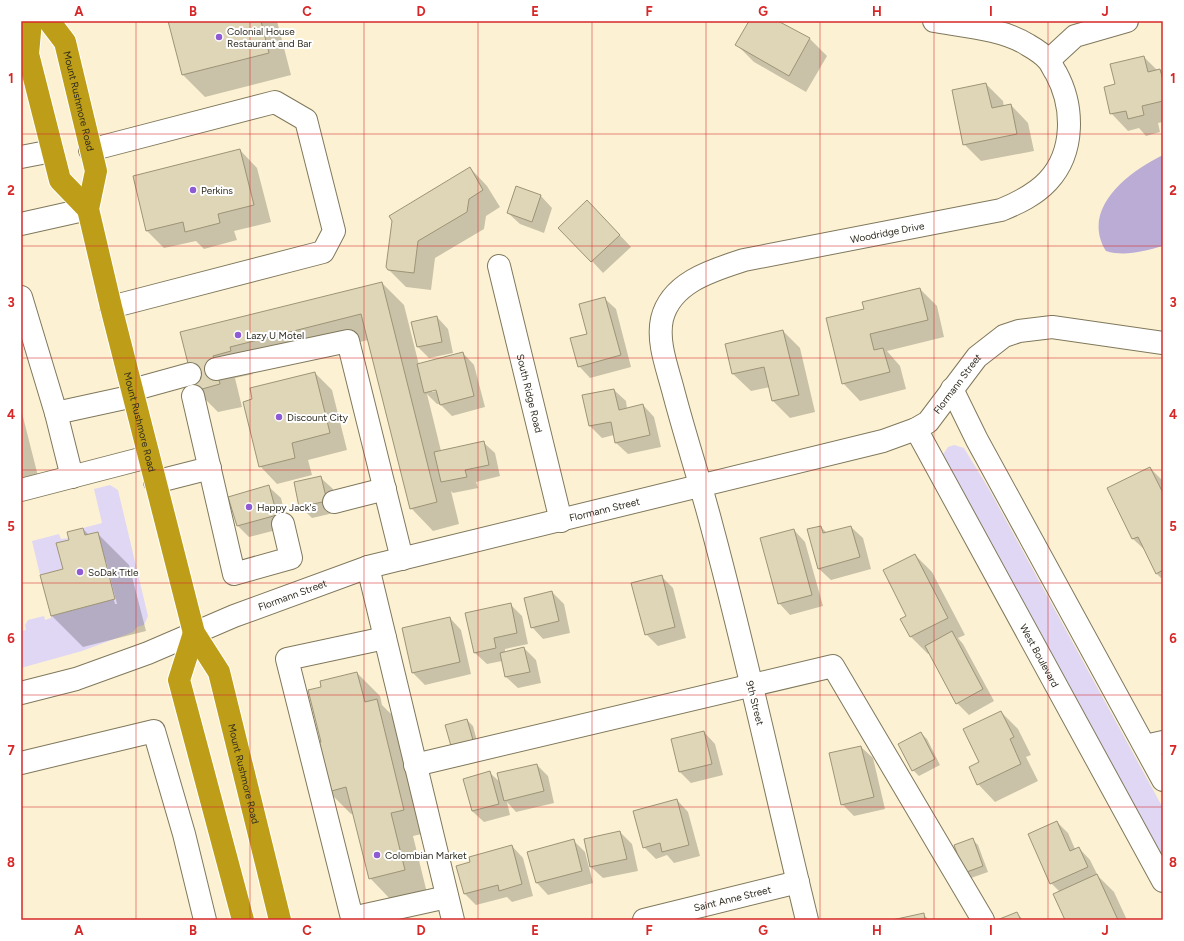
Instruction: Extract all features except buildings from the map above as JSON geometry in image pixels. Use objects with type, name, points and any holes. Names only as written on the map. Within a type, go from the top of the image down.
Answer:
[{"type":"highway","points":[[32,21],[28,54],[60,180],[88,209]]},
{"type":"highway","name":"Mount Rushmore Road","points":[[49,21],[65,42],[96,171],[88,209],[148,457],[194,633],[219,672],[280,920]]},
{"type":"highway","points":[[194,633],[179,680],[243,920]]},
{"type":"street","name":"Woodridge Drive","points":[[701,486],[683,431],[660,336],[662,319],[666,307],[686,284],[702,275],[744,260],[1001,210],[1028,198],[1048,181],[1060,162],[1067,144],[1069,126],[1068,108],[1060,81],[1049,60],[1027,44],[998,33],[934,21]]},
{"type":"street","points":[[1049,60],[1075,36],[1127,21]]},
{"type":"street","points":[[90,150],[275,102],[306,120],[334,231],[323,252],[111,307]]},
{"type":"street","points":[[21,157],[52,152]]},
{"type":"street","points":[[21,224],[88,209]]},
{"type":"street","name":"South Ridge Road","points":[[499,266],[561,521]]},
{"type":"street","points":[[21,297],[56,414],[72,477]]},
{"type":"street","name":"Flormann Street","points":[[21,692],[76,679],[148,653],[234,616],[368,567],[883,441],[916,429],[928,422],[940,408],[952,389],[982,353],[1004,336],[1019,331],[1052,327],[1163,343]]},
{"type":"street","points":[[216,369],[348,341],[402,559]]},
{"type":"street","points":[[56,414],[133,393],[190,374]]},
{"type":"street","points":[[952,389],[978,440],[1154,744],[1163,780]]},
{"type":"street","points":[[193,396],[234,574],[291,558]]},
{"type":"street","name":"West Boulevard","points":[[916,429],[1163,881]]},
{"type":"street","points":[[21,490],[148,457]]},
{"type":"street","points":[[155,482],[210,468]]},
{"type":"street","name":"9th Street","points":[[701,486],[807,920]]},
{"type":"street","points":[[334,502],[384,489]]},
{"type":"street","points":[[283,524],[300,592]]},
{"type":"street","points":[[368,567],[452,920]]},
{"type":"street","points":[[385,638],[287,659],[352,918],[447,897]]},
{"type":"street","points":[[416,765],[833,666],[983,920]]},
{"type":"street","points":[[21,763],[154,731],[184,834],[205,920]]},
{"type":"street","name":"Saint Anne Street","points":[[644,920],[798,882]]},
{"type":"shaded area","points":[[1163,155],[1163,246],[1127,253],[1113,253],[1106,251],[1100,236],[1099,221],[1103,207],[1123,182],[1149,162]]},
{"type":"shaded area","points":[[954,445],[964,448],[989,489],[1163,808],[1163,865],[941,457],[948,447]]},
{"type":"shaded area","points":[[110,485],[118,490],[148,616],[144,625],[137,627],[133,632],[82,651],[21,668],[21,631],[26,630],[25,625],[28,620],[44,616],[45,620],[51,618],[51,616],[115,599],[98,532],[85,535],[83,528],[102,523],[94,489]]},
{"type":"shaded area","points":[[59,534],[61,539],[69,538],[69,540],[56,544],[63,569],[40,575],[32,541]]},
{"type":"place","name":"Colonial House Restaurant and Bar","points":[[219,37]]},
{"type":"place","name":"Perkins","points":[[193,190]]},
{"type":"place","name":"Lazy U Motel","points":[[238,335]]},
{"type":"place","name":"Discount City","points":[[279,417]]},
{"type":"place","name":"Happy Jack's","points":[[249,507]]},
{"type":"place","name":"SoDak Title","points":[[80,572]]},
{"type":"place","name":"Colombian Market","points":[[377,855]]}]
